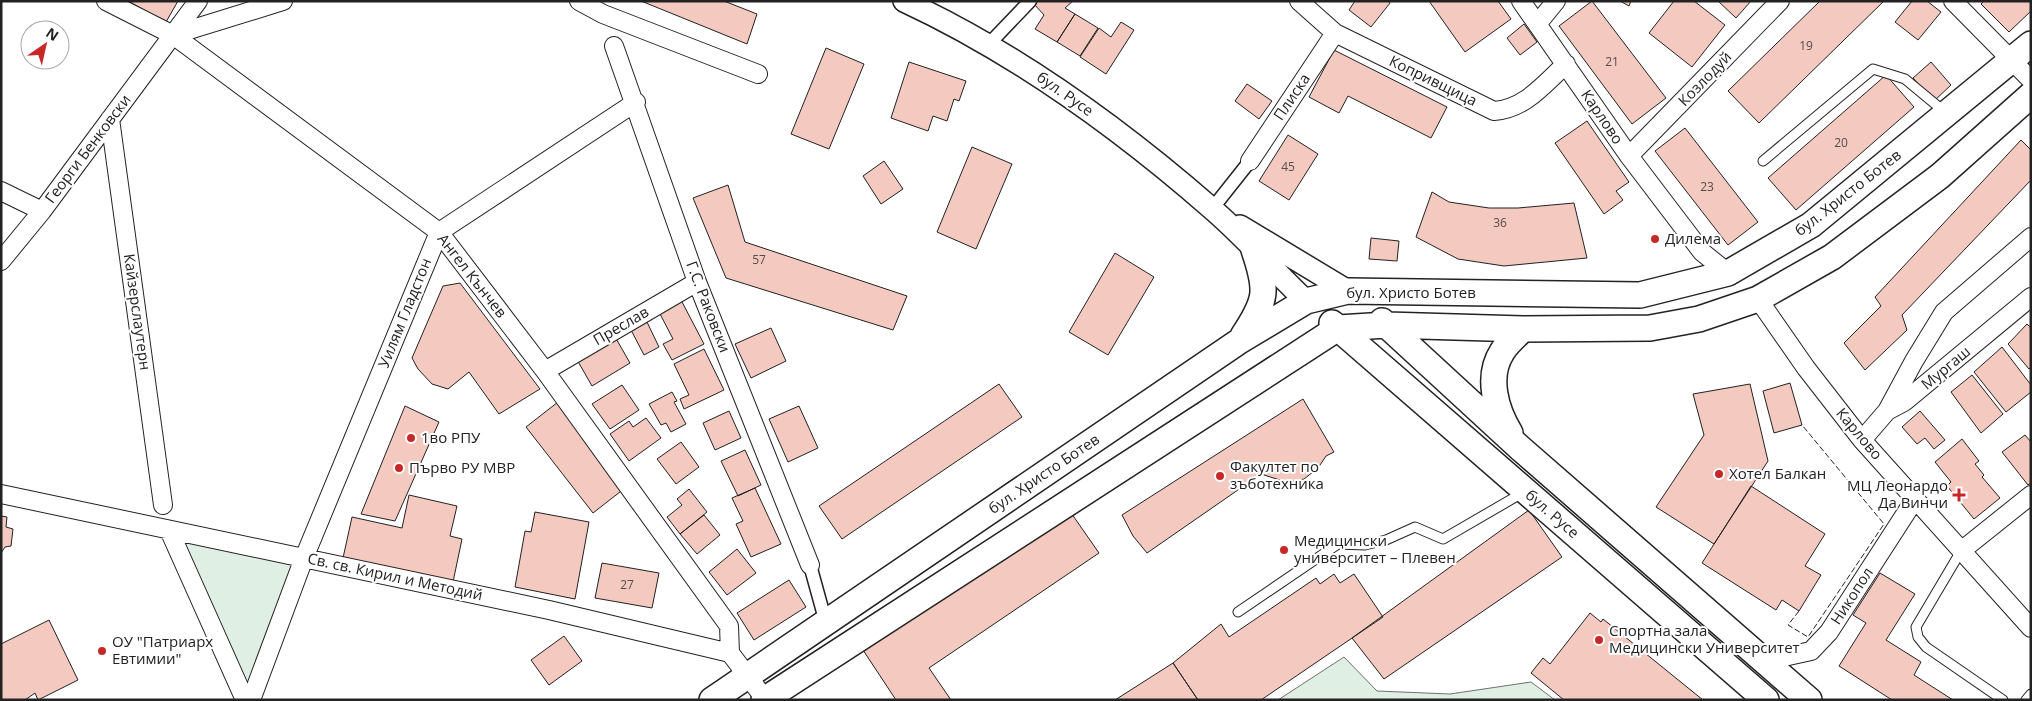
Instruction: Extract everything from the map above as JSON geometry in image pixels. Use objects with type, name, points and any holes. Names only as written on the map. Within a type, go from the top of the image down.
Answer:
[{"type":"main road","name":"бул. Христо Ботев","points":[[712,700],[1241,340],[1306,302],[1348,291],[1640,295],[1728,273],[1811,225],[2031,44]]},
{"type":"main road","points":[[765,699],[1338,328],[1387,326],[1523,329],[1650,328],[1699,318],[1758,299],[1832,257],[1932,182],[2031,95]]},
{"type":"main road","points":[[1241,340],[1262,304],[1263,275],[1254,250]]},
{"type":"main road","name":"бул. Русе","points":[[1348,291],[1520,448],[1809,700]]},
{"type":"main road","name":"бул. Русе","points":[[1306,302],[1527,491],[1766,700]]},
{"type":"main road","points":[[1520,448],[1504,423],[1496,404],[1494,371],[1502,352],[1523,329]]},
{"type":"street","name":"Ангел Кънчев","points":[[106,1],[173,35],[439,232],[545,371],[729,626],[730,653]]},
{"type":"street","name":"Георги Бенковски","points":[[1,261],[42,211],[198,1]]},
{"type":"street","points":[[173,35],[283,1]]},
{"type":"street","points":[[579,1],[604,14],[758,74]]},
{"type":"street","name":"бул. Русе","points":[[904,1],[989,44],[1057,88],[1121,135],[1212,209],[1306,302]]},
{"type":"street","points":[[989,44],[1030,1]]},
{"type":"street","name":"Копривщица","points":[[1299,1],[1335,33],[1494,111],[1509,110],[1523,103],[1566,64]]},
{"type":"street","name":"Карлово","points":[[1520,1],[1538,23],[1629,156],[1702,252],[1728,273]]},
{"type":"street","points":[[1538,23],[1556,1]]},
{"type":"street","name":"Козлодуй","points":[[1629,156],[1780,1]]},
{"type":"street","points":[[1953,1],[2031,80]]},
{"type":"street","name":"Плиска","points":[[1250,161],[1335,33]]},
{"type":"street","name":"Г.С. Раковски","points":[[614,46],[636,102],[698,282],[810,565]]},
{"type":"street","points":[[439,232],[636,102]]},
{"type":"street","name":"Кайзерслаутерн","points":[[110,119],[163,505]]},
{"type":"street","points":[[1212,209],[1250,161]]},
{"type":"street","points":[[1,191],[42,211]]},
{"type":"street","name":"бул. Русе","points":[[1212,209],[1348,291]]},
{"type":"street","name":"Уилям Гладстон","points":[[250,700],[304,558],[439,232]]},
{"type":"street","points":[[1887,411],[1914,361],[1944,312],[2031,237]]},
{"type":"street","name":"Преслав","points":[[545,371],[698,282]]},
{"type":"street","name":"Мургаш","points":[[1862,440],[1887,411],[1904,402],[2031,297]]},
{"type":"street","name":"Карлово","points":[[1758,299],[1806,368],[1862,440],[2031,628]]},
{"type":"street","name":"Св. св. Кирил и Методий","points":[[1,494],[549,610],[730,653]]},
{"type":"street","points":[[1961,551],[2031,495]]},
{"type":"street","name":"Никопол","points":[[1766,661],[1811,651],[1829,632],[1915,499]]},
{"type":"street","points":[[169,530],[245,700]]},
{"type":"street","points":[[810,565],[826,623]]},
{"type":"street","points":[[730,653],[748,674],[765,699]]},
{"type":"lane","points":[[1763,161],[1873,69],[1905,79],[1947,113]]},
{"type":"lane","points":[[1238,612],[1338,544],[1366,545],[1386,540],[1415,527],[1443,539],[1527,491]]},
{"type":"lane","points":[[1961,551],[1916,627],[1918,637],[1926,647],[2004,700]]},
{"type":"lane","points":[[2026,700],[2031,694]]},
{"type":"green space","points":[[169,530],[304,558],[251,700]]},
{"type":"green space","points":[[1344,657],[1377,691],[1450,694],[1531,682],[1555,700],[1278,700]]},
{"type":"building","points":[[128,1],[178,1],[166,22]]},
{"type":"building","points":[[641,1],[724,1],[757,14],[747,44]]},
{"type":"building","points":[[1037,1],[1073,1],[1065,8],[1075,14],[1057,42],[1035,29],[1044,15],[1034,4]]},
{"type":"building","points":[[1355,1],[1389,1],[1390,3],[1371,27],[1349,10]]},
{"type":"building","points":[[1429,1],[1498,1],[1511,19],[1465,52]]},
{"type":"building","points":[[1592,1],[1666,98],[1632,124],[1559,26]]},
{"type":"building","points":[[1620,1],[1631,1],[1629,6]]},
{"type":"building","points":[[1674,1],[1694,1],[1725,25],[1692,67],[1649,33]]},
{"type":"building","points":[[1718,1],[1751,1],[1736,18]]},
{"type":"building","points":[[1820,1],[1884,1],[1759,123],[1728,91]]},
{"type":"building","points":[[1912,1],[1927,1],[1941,12],[1918,40],[1895,22]]},
{"type":"building","points":[[1984,1],[2031,1],[2031,11],[2009,32],[1981,4]]},
{"type":"building","points":[[1075,14],[1098,28],[1080,56],[1057,42]]},
{"type":"building","points":[[1121,22],[1134,30],[1106,74],[1080,57],[1099,28],[1111,37]]},
{"type":"building","points":[[1524,24],[1537,42],[1520,55],[1507,38]]},
{"type":"building","points":[[826,48],[864,64],[829,149],[791,134]]},
{"type":"building","points":[[1334,50],[1447,107],[1431,138],[1348,96],[1339,113],[1309,97]]},
{"type":"building","points":[[909,62],[966,81],[959,101],[954,99],[947,121],[933,116],[928,131],[891,118]]},
{"type":"building","points":[[1931,62],[1951,85],[1934,101],[1913,78]]},
{"type":"building","points":[[1886,75],[1914,107],[1796,210],[1768,178]]},
{"type":"building","points":[[1247,84],[1272,101],[1259,119],[1235,101]]},
{"type":"building","points":[[1587,121],[1629,182],[1616,191],[1623,200],[1604,214],[1555,143]]},
{"type":"building","points":[[1685,128],[1758,222],[1728,245],[1655,151]]},
{"type":"building","points":[[1288,135],[1318,154],[1289,200],[1259,181]]},
{"type":"building","points":[[2021,140],[2031,150],[2031,180],[1902,315],[1907,330],[1865,370],[1844,343],[1881,306],[1875,297]]},
{"type":"building","points":[[972,147],[1012,164],[976,249],[937,232]]},
{"type":"building","points":[[884,161],[903,189],[881,204],[863,176]]},
{"type":"building","points":[[728,185],[745,242],[907,296],[893,330],[726,278],[693,198]]},
{"type":"building","points":[[1432,192],[1449,202],[1489,208],[1518,208],[1574,203],[1587,258],[1504,266],[1458,259],[1416,237]]},
{"type":"building","points":[[1371,238],[1399,241],[1397,261],[1369,259]]},
{"type":"building","points":[[1115,253],[1154,277],[1108,355],[1069,332]]},
{"type":"building","points":[[460,283],[540,389],[499,414],[469,372],[448,389],[432,384],[418,369],[412,358],[443,286]]},
{"type":"building","points":[[681,300],[704,344],[672,360],[663,344],[673,339],[659,312]]},
{"type":"building","points":[[647,322],[659,347],[644,355],[631,330]]},
{"type":"building","points":[[2027,324],[2031,328],[2031,367],[2029,369],[2008,344]]},
{"type":"building","points":[[771,328],[786,361],[751,378],[735,344]]},
{"type":"building","points":[[614,335],[630,363],[592,386],[576,358]]},
{"type":"building","points":[[2002,347],[2031,385],[2031,392],[2006,412],[1974,372]]},
{"type":"building","points":[[704,349],[724,390],[684,409],[680,399],[689,395],[674,364]]},
{"type":"building","points":[[1972,375],[2003,414],[1981,433],[1951,392]]},
{"type":"building","points":[[1790,383],[1802,425],[1774,433],[1763,391]]},
{"type":"building","points":[[999,384],[1022,417],[842,539],[819,506]]},
{"type":"building","name":"Хотел Балкан","points":[[1750,384],[1768,461],[1714,544],[1656,507],[1704,435],[1693,394]]},
{"type":"building","points":[[622,385],[639,410],[610,429],[592,404]]},
{"type":"building","points":[[672,392],[677,401],[674,402],[686,424],[671,432],[666,423],[661,425],[649,404]]},
{"type":"building","name":"Факултет по зъботехника","points":[[1303,399],[1334,452],[1326,456],[1318,468],[1304,479],[1289,483],[1261,474],[1147,553],[1133,536],[1122,515]]},
{"type":"building","points":[[558,402],[625,488],[593,513],[526,427]]},
{"type":"building","name":"Първо РУ МВР","points":[[405,406],[439,422],[395,521],[361,514]]},
{"type":"building","points":[[799,406],[818,448],[788,462],[769,419]]},
{"type":"building","points":[[729,411],[741,438],[715,450],[703,423]]},
{"type":"building","points":[[1920,411],[1945,440],[1934,449],[1925,438],[1917,444],[1902,427]]},
{"type":"building","points":[[646,418],[661,438],[629,461],[610,434],[629,421],[633,427]]},
{"type":"building","points":[[2025,435],[2031,442],[2031,483],[2028,485],[2002,452]]},
{"type":"building","points":[[1962,439],[1979,461],[1975,464],[1984,475],[1982,477],[2000,498],[1974,519],[1947,486],[1951,482],[1935,462]]},
{"type":"building","points":[[681,442],[699,467],[676,484],[657,459]]},
{"type":"building","points":[[745,450],[761,485],[738,496],[721,461]]},
{"type":"building","points":[[1751,486],[1825,534],[1805,566],[1821,575],[1799,611],[1782,600],[1776,610],[1702,563]]},
{"type":"building","points":[[755,488],[781,544],[751,557],[736,524],[743,521],[732,498]]},
{"type":"building","points":[[689,489],[707,512],[680,534],[667,517],[682,505],[677,499]]},
{"type":"building","points":[[409,495],[457,506],[450,536],[462,539],[453,582],[343,558],[352,517],[402,528]]},
{"type":"building","points":[[1067,507],[1099,553],[929,668],[951,700],[896,700],[861,647]]},
{"type":"building","points":[[1529,510],[1562,557],[1384,679],[1352,638]]},
{"type":"building","points":[[535,512],[589,522],[575,599],[515,587],[525,531],[531,532]]},
{"type":"building","points":[[704,515],[720,535],[697,554],[680,534]]},
{"type":"building","points":[[1,516],[7,517],[6,527],[13,529],[11,546],[5,547],[1,553]]},
{"type":"building","points":[[737,549],[756,573],[727,595],[709,572]]},
{"type":"building","points":[[602,563],[659,573],[652,608],[595,598]]},
{"type":"building","points":[[1880,573],[1915,594],[1886,640],[1921,662],[1914,675],[1953,700],[1892,700],[1839,666],[1866,623],[1853,615]]},
{"type":"building","points":[[1334,574],[1340,583],[1354,574],[1383,617],[1261,700],[1198,700],[1173,663],[1221,624],[1229,637],[1316,578],[1320,584]]},
{"type":"building","points":[[789,580],[806,607],[754,640],[737,613]]},
{"type":"building","name":"Спортна зала Медицински Университет","points":[[1590,613],[1601,622],[1603,619],[1703,700],[1564,700],[1531,673],[1543,658],[1550,664]]},
{"type":"building","points":[[49,620],[78,680],[38,700],[35,693],[25,700],[1,700],[1,644]]},
{"type":"building","points":[[564,636],[582,661],[549,685],[531,660]]},
{"type":"building","points":[[1173,663],[1198,700],[1115,700]]},
{"type":"fence","points":[[1799,611],[1788,625],[1808,637],[1884,524],[1802,425]]},
{"type":"place","name":"Дилема","points":[[1655,239]]},
{"type":"place","name":"1во РПУ","points":[[411,438]]},
{"type":"place","name":"Първо РУ МВР","points":[[399,468]]},
{"type":"place","name":"Хотел Балкан","points":[[1719,474]]},
{"type":"place","name":"Факултет по зъботехника","points":[[1220,476]]},
{"type":"place","name":"МЦ Леонардо Да Винчи","points":[[1959,495]]},
{"type":"place","name":"Медицински университет – Плевен","points":[[1284,550]]},
{"type":"place","name":"Спортна зала Медицински Университет","points":[[1599,640]]},
{"type":"place","name":"ОУ \"Патриарх Евтимии\"","points":[[102,651]]}]
